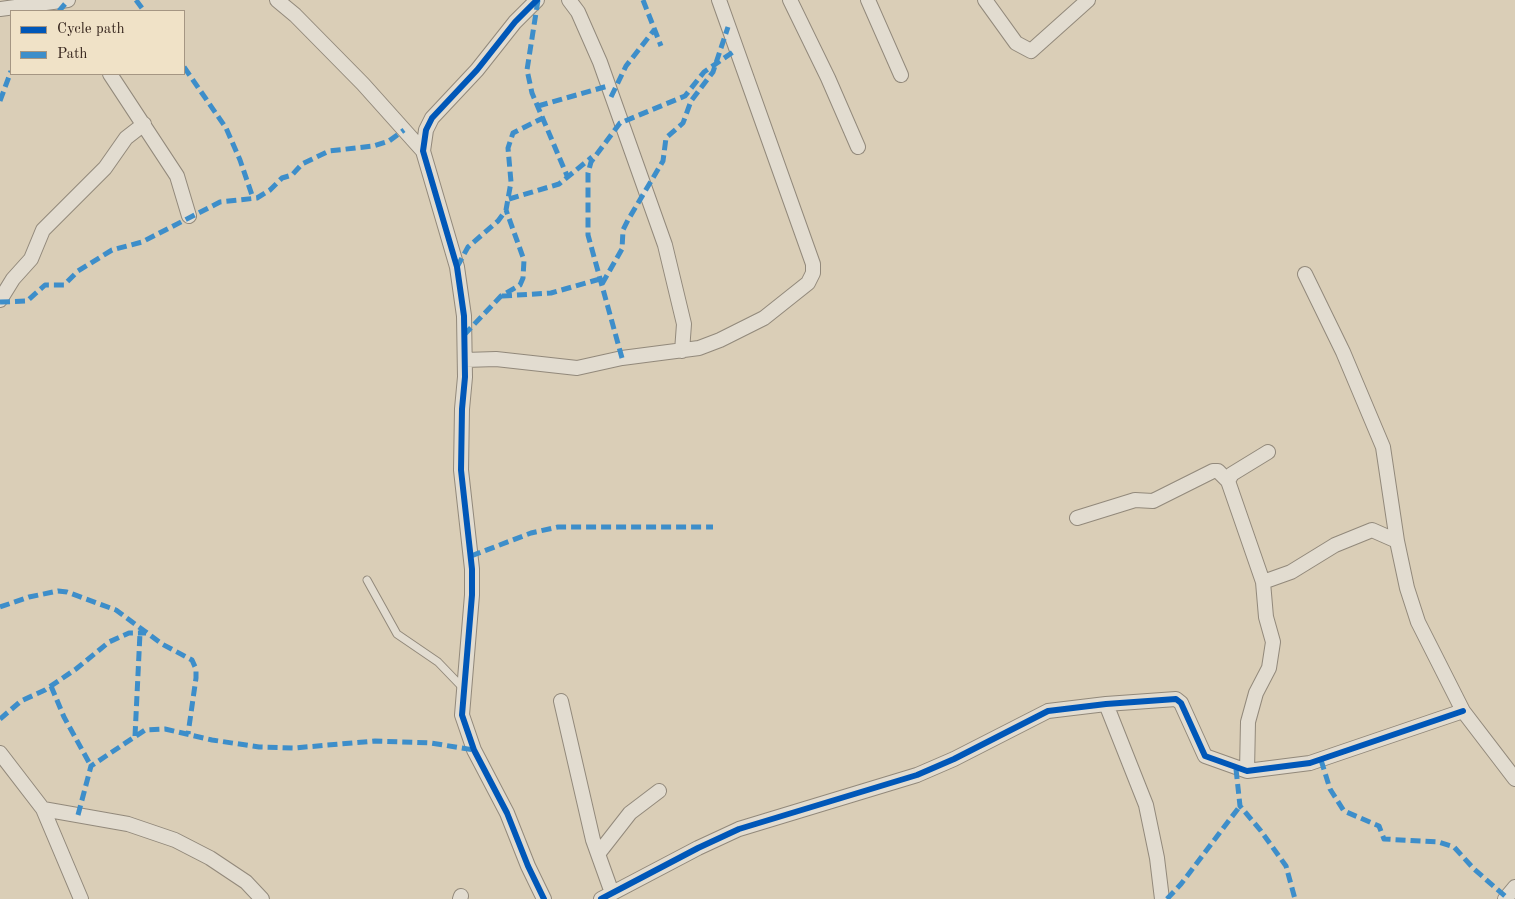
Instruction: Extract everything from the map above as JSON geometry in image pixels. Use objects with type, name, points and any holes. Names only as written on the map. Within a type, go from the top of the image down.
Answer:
[{"type":"street","points":[[277,0],[295,15],[363,84],[423,151]]},
{"type":"street","points":[[537,0],[515,22],[477,70],[432,118],[426,130],[423,151],[457,267],[464,309],[461,470],[471,562],[472,595],[462,715],[474,750],[507,813],[528,866],[544,899]]},
{"type":"street","points":[[569,0],[578,12],[600,62],[665,245],[684,324],[682,350]]},
{"type":"street","points":[[464,360],[496,359],[577,368],[622,358],[682,350],[720,340],[764,318],[808,283],[813,269],[718,0]]},
{"type":"street","points":[[790,0],[828,78],[858,147]]},
{"type":"street","points":[[868,0],[900,75]]},
{"type":"street","points":[[985,0],[1016,43],[1031,51],[1088,0]]},
{"type":"street","points":[[0,9],[67,2]]},
{"type":"street","points":[[111,75],[177,176],[189,216]]},
{"type":"street","points":[[0,300],[13,279],[31,259],[43,230],[105,168],[126,138],[144,124]]},
{"type":"street","points":[[1305,274],[1343,352],[1383,447],[1406,588],[1418,622],[1463,711],[1515,779]]},
{"type":"street","points":[[1228,481],[1232,474],[1268,452]]},
{"type":"street","points":[[1078,518],[1135,500],[1153,501],[1213,471],[1218,471],[1228,481],[1263,582],[1266,617],[1273,649],[1269,668],[1256,693],[1248,722],[1247,771]]},
{"type":"street","points":[[1263,582],[1291,572],[1335,545],[1372,530],[1397,541]]},
{"type":"street","points":[[561,701],[576,775],[598,854],[607,896],[698,848],[740,829],[917,775],[954,759],[1048,711],[1106,704],[1176,699],[1181,704],[1204,756],[1247,771],[1310,763],[1463,711]]},
{"type":"street","points":[[1106,704],[1146,805],[1158,858],[1162,899]]},
{"type":"street","points":[[0,753],[43,809],[81,899]]},
{"type":"street","points":[[598,854],[630,813],[659,790]]},
{"type":"street","points":[[43,809],[128,824],[175,840],[210,858],[246,882],[262,899]]},
{"type":"street","points":[[1505,899],[1515,888]]},
{"type":"lane","points":[[367,580],[397,634],[438,662],[464,688]]},
{"type":"marked path","points":[[136,0],[143,10]]},
{"type":"marked path","points":[[538,0],[527,70],[532,93],[568,178]]},
{"type":"marked path","points":[[643,0],[661,46]]},
{"type":"marked path","points":[[60,10],[65,4]]},
{"type":"marked path","points":[[602,284],[622,249],[623,230],[663,161],[666,138],[683,123],[691,101],[713,72],[728,27]]},
{"type":"marked path","points":[[611,97],[626,66],[655,29]]},
{"type":"marked path","points":[[622,358],[588,235],[588,173],[591,162],[620,123],[685,96],[704,72],[736,50]]},
{"type":"marked path","points":[[185,68],[226,128],[240,160],[253,198]]},
{"type":"marked path","points":[[0,101],[10,74]]},
{"type":"marked path","points":[[538,106],[608,86]]},
{"type":"marked path","points":[[457,267],[468,247],[498,221],[506,210],[511,182],[508,148],[513,133],[543,118]]},
{"type":"marked path","points":[[0,302],[27,301],[45,285],[64,285],[78,271],[112,250],[142,242],[220,202],[257,198],[270,190],[282,178],[292,175],[302,164],[329,151],[373,146],[389,141],[404,130]]},
{"type":"marked path","points":[[509,199],[559,184],[592,157]]},
{"type":"marked path","points":[[464,335],[501,296],[520,285],[523,278],[524,260],[506,210]]},
{"type":"marked path","points":[[502,296],[551,293],[600,279]]},
{"type":"marked path","points":[[471,556],[531,533],[558,527],[713,527]]},
{"type":"marked path","points":[[0,607],[29,597],[58,591],[67,592],[116,610],[162,644],[192,660],[196,669],[196,678],[188,734]]},
{"type":"marked path","points":[[0,719],[21,701],[45,690],[76,669],[109,642],[129,633],[146,633]]},
{"type":"marked path","points":[[135,736],[140,633]]},
{"type":"marked path","points":[[51,686],[64,717],[91,766]]},
{"type":"marked path","points":[[78,815],[91,766],[145,730],[165,729],[212,740],[259,747],[294,748],[375,741],[431,743],[474,750]]},
{"type":"marked path","points":[[1321,760],[1330,789],[1344,811],[1379,826],[1384,839],[1438,842],[1454,847],[1474,869],[1506,897]]},
{"type":"marked path","points":[[1236,769],[1240,806],[1286,866],[1295,899]]},
{"type":"marked path","points":[[1167,899],[1181,884],[1240,806]]},
{"type":"cycle path","points":[[537,0],[515,22],[477,70],[432,118],[426,130],[423,151],[457,267],[464,316],[465,377],[462,409],[461,470],[472,569],[472,595],[462,715],[474,750],[507,813],[528,866],[544,899]]},
{"type":"cycle path","points":[[601,899],[698,848],[739,829],[917,775],[954,759],[1048,711],[1106,704],[1176,699],[1181,703],[1205,756],[1247,771],[1310,763],[1463,711]]}]
